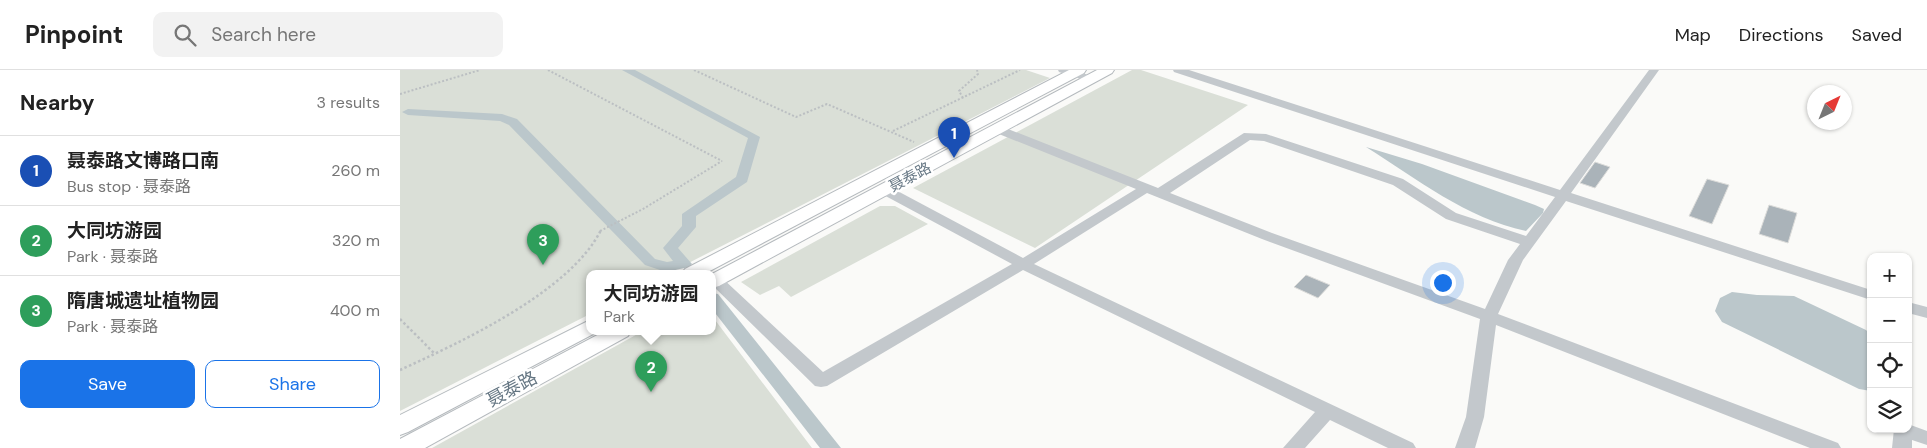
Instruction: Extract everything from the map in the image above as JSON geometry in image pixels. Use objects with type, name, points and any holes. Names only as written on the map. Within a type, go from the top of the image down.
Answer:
[{"type":"main road","name":"聂泰路","points":[[716,280],[998,129],[1088,72]]},
{"type":"main road","name":"聂泰路","points":[[698,270],[930,148],[1088,72]]},
{"type":"main road","name":"聂泰路","points":[[400,426],[586,329]]},
{"type":"main road","name":"聂泰路","points":[[404,448],[614,335]]},
{"type":"street","points":[[1178,70],[1867,294]]},
{"type":"street","points":[[1465,448],[1475,417],[1489,316],[1516,260],[1654,70]]},
{"type":"street","points":[[998,129],[1267,236],[1489,316],[1831,448]]},
{"type":"street","points":[[716,283],[821,381],[1248,136],[1266,138],[1398,182],[1451,216],[1528,242]]},
{"type":"street","points":[[885,190],[1023,264],[1406,448]]},
{"type":"street","points":[[1912,308],[1927,313]]},
{"type":"street","points":[[1293,448],[1328,410]]},
{"type":"street","points":[[1902,448],[1903,430],[1927,438]]},
{"type":"path","points":[[400,94],[480,70]]},
{"type":"path","points":[[400,370],[435,354],[505,316],[558,281],[593,244],[601,229],[643,209],[722,161],[548,70]]},
{"type":"path","points":[[694,70],[796,117],[827,104],[930,148]]},
{"type":"path","points":[[962,98],[959,90],[978,74],[977,70]]},
{"type":"path","points":[[892,132],[1020,70]]},
{"type":"path","points":[[400,319],[435,354]]},
{"type":"shaded area","points":[[400,70],[1026,70],[1050,78],[675,270],[586,270],[586,316],[400,411]]},
{"type":"shaded area","points":[[1132,70],[1141,70],[1248,105],[1035,248],[913,188]]},
{"type":"shaded area","points":[[1366,147],[1422,164],[1535,205],[1544,209],[1543,213],[1526,231],[1504,225],[1462,207]]},
{"type":"shaded area","points":[[880,206],[895,206],[928,224],[791,297],[779,286],[760,295],[741,282]]},
{"type":"shaded area","points":[[1732,292],[1794,296],[1866,330],[1867,390],[1859,389],[1722,322],[1715,311],[1720,298]]},
{"type":"shaded area","points":[[716,321],[812,448],[432,448],[636,335],[716,335]]},
{"type":"building","points":[[1595,162],[1610,167],[1595,188],[1580,183]]},
{"type":"building","points":[[1707,179],[1729,185],[1712,224],[1689,216]]},
{"type":"building","points":[[1769,205],[1797,213],[1788,243],[1759,234]]},
{"type":"building","points":[[1306,275],[1330,285],[1318,298],[1294,287]]},
{"type":"waterway","points":[[408,112],[502,118],[513,122],[650,262],[666,267],[684,264],[670,248],[689,227],[689,214],[742,179],[754,137],[627,70]]},
{"type":"waterway","points":[[716,303],[831,448]]},
{"type":"place","name":"聂泰路文博路口南","points":[[954,158]]},
{"type":"place","name":"隋唐城遗址植物园","points":[[543,265]]},
{"type":"place","name":"大同坊游园","points":[[651,392]]}]
